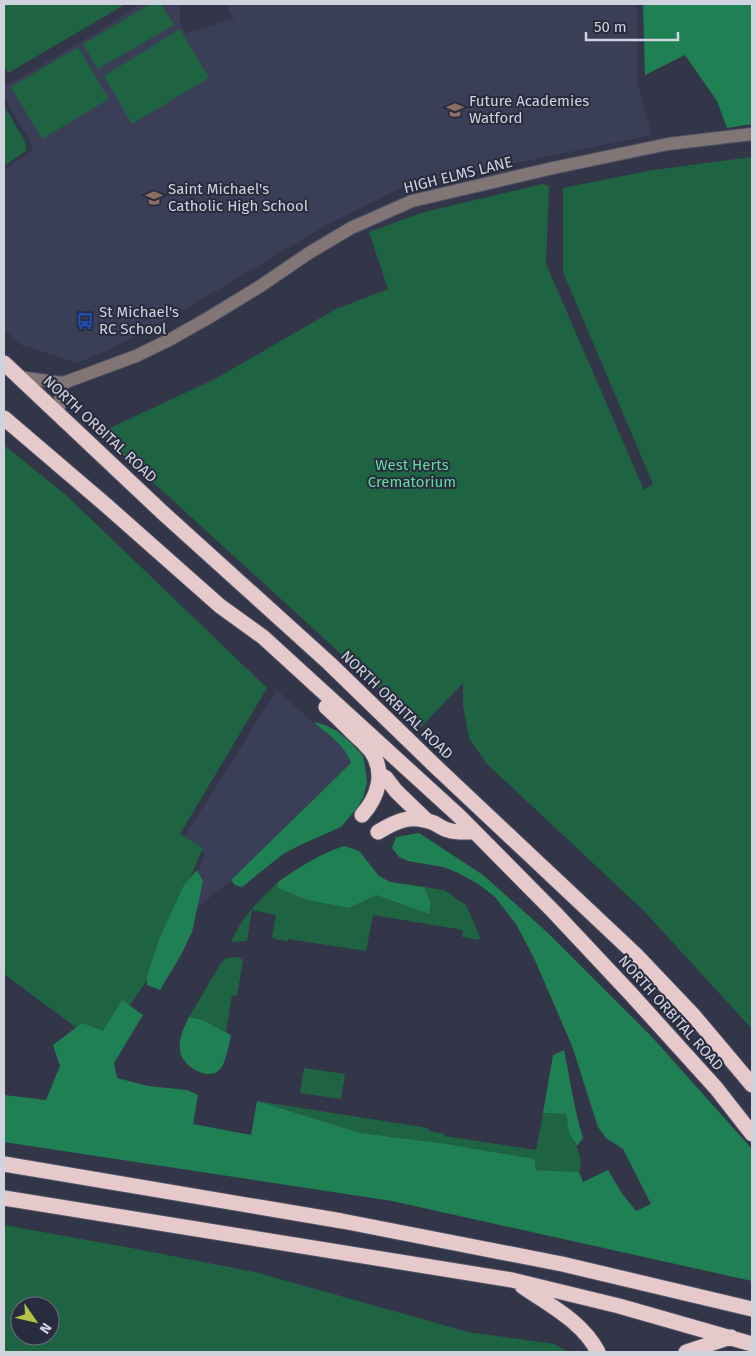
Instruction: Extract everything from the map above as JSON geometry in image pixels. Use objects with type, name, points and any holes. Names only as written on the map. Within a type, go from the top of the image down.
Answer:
[{"type":"highway","name":"NORTH ORBITAL ROAD","points":[[4,363],[162,512],[329,663],[433,764],[636,955],[694,1016],[752,1085]]},
{"type":"highway","name":"NORTH ORBITAL ROAD","points":[[4,418],[220,606],[263,637],[475,832],[630,993],[716,1088],[752,1134]]},
{"type":"highway","points":[[220,606],[264,650],[362,741],[371,752],[379,774],[378,788],[370,806],[362,815]]},
{"type":"highway","points":[[379,774],[386,778],[396,791],[426,820]]},
{"type":"highway","points":[[378,832],[405,818],[415,818],[426,820],[448,830],[475,832]]},
{"type":"highway","points":[[4,1164],[342,1221],[562,1264],[747,1307]]},
{"type":"highway","points":[[4,1198],[512,1280],[618,1306],[752,1344]]},
{"type":"highway","points":[[512,1280],[575,1323],[589,1337],[598,1352]]},
{"type":"highway","points":[[686,1352],[731,1337]]},
{"type":"street","name":"HIGH ELMS LANE","points":[[63,384],[136,356],[171,339],[259,287],[351,228],[412,201],[553,168],[668,144],[752,134]]},
{"type":"street","points":[[19,377],[63,384],[58,414]]},
{"type":"shaded area","points":[[141,4],[180,4],[180,24],[185,33],[234,19],[225,4],[637,4],[638,85],[652,135],[407,185],[327,225],[173,316],[106,351],[77,363],[21,345],[4,328],[4,169],[32,151],[30,141],[4,97],[4,87]]},
{"type":"shaded area","points":[[277,690],[318,727],[334,738],[345,750],[351,763],[231,880],[197,908],[186,900],[205,853],[183,839]]},
{"type":"green space","points":[[4,4],[126,4],[8,73],[4,65]]},
{"type":"green space","points":[[150,4],[161,4],[174,25],[98,69],[83,44]]},
{"type":"green space","points":[[643,4],[752,4],[752,124],[727,128],[717,101],[685,55],[645,75]]},
{"type":"green space","points":[[180,29],[209,78],[132,124],[104,76]]},
{"type":"green space","points":[[78,47],[109,99],[42,139],[11,87]]},
{"type":"green space","points":[[4,105],[25,142],[26,151],[4,166]]},
{"type":"green space","name":"West Herts Crematorium","points":[[752,157],[752,1029],[644,911],[486,763],[469,738],[463,705],[463,683],[421,727],[99,433],[215,379],[336,309],[388,289],[369,232],[424,212],[543,184],[549,186],[546,264],[644,490],[653,484],[563,272],[563,188],[653,170]]},
{"type":"green space","points":[[4,445],[67,496],[267,688],[180,834],[203,848],[183,894],[167,952],[101,1046],[4,974]]},
{"type":"green space","points":[[314,722],[337,731],[363,756],[367,782],[364,795],[358,807],[341,827],[283,854],[242,887],[235,885],[231,880],[351,763],[339,744]]},
{"type":"green space","points":[[419,833],[483,875],[548,933],[652,1037],[752,1149],[752,1281],[392,1201],[4,1142],[4,1095],[46,1100],[60,1066],[53,1045],[82,1023],[103,1031],[122,1000],[143,1015],[114,1063],[117,1078],[148,1086],[187,1090],[198,1095],[193,1124],[251,1135],[257,1101],[361,1133],[441,1143],[535,1159],[536,1170],[579,1172],[583,1182],[608,1170],[621,1192],[636,1211],[651,1204],[623,1149],[606,1138],[598,1127],[572,1046],[534,958],[516,924],[495,897],[477,883],[443,867],[408,861],[399,857],[392,848],[396,837]]},
{"type":"green space","points":[[344,846],[359,851],[379,876],[390,882],[424,887],[431,903],[429,914],[376,895],[348,908],[307,900],[278,888],[277,883],[301,867],[326,853]]},
{"type":"green space","points":[[197,870],[203,881],[192,932],[160,990],[147,985],[147,976],[160,937],[184,885]]},
{"type":"green space","points":[[277,883],[279,888],[307,900],[348,908],[376,895],[429,914],[431,903],[424,887],[444,890],[466,905],[480,937],[479,940],[462,937],[463,930],[373,915],[366,951],[288,939],[288,941],[274,939],[272,937],[276,915],[252,910],[247,941],[231,942],[246,917],[257,904]]},
{"type":"green space","points":[[238,957],[243,960],[237,996],[232,995],[226,1032],[203,1020],[189,1017],[221,963],[226,958]]},
{"type":"green space","points":[[189,1017],[203,1020],[231,1035],[224,1062],[217,1072],[206,1074],[200,1072],[189,1066],[182,1057],[180,1042]]},
{"type":"green space","points":[[564,1050],[583,1138],[577,1146],[569,1133],[566,1114],[543,1113],[553,1055]]},
{"type":"green space","points":[[304,1068],[345,1074],[341,1099],[300,1093]]},
{"type":"green space","points":[[257,1101],[428,1128],[429,1131],[445,1134],[445,1136],[536,1150],[543,1113],[566,1114],[570,1134],[579,1153],[581,1162],[579,1172],[536,1170],[535,1159],[441,1143],[361,1133]]},
{"type":"green space","points":[[4,1225],[255,1272],[468,1332],[554,1344],[569,1352],[4,1352]]},
{"type":"place","name":"Future Academies Watford","points":[[455,110]]},
{"type":"place","name":"Saint Michael's Catholic High School","points":[[154,198]]},
{"type":"place","name":"St Michael's RC School","points":[[85,321]]}]
